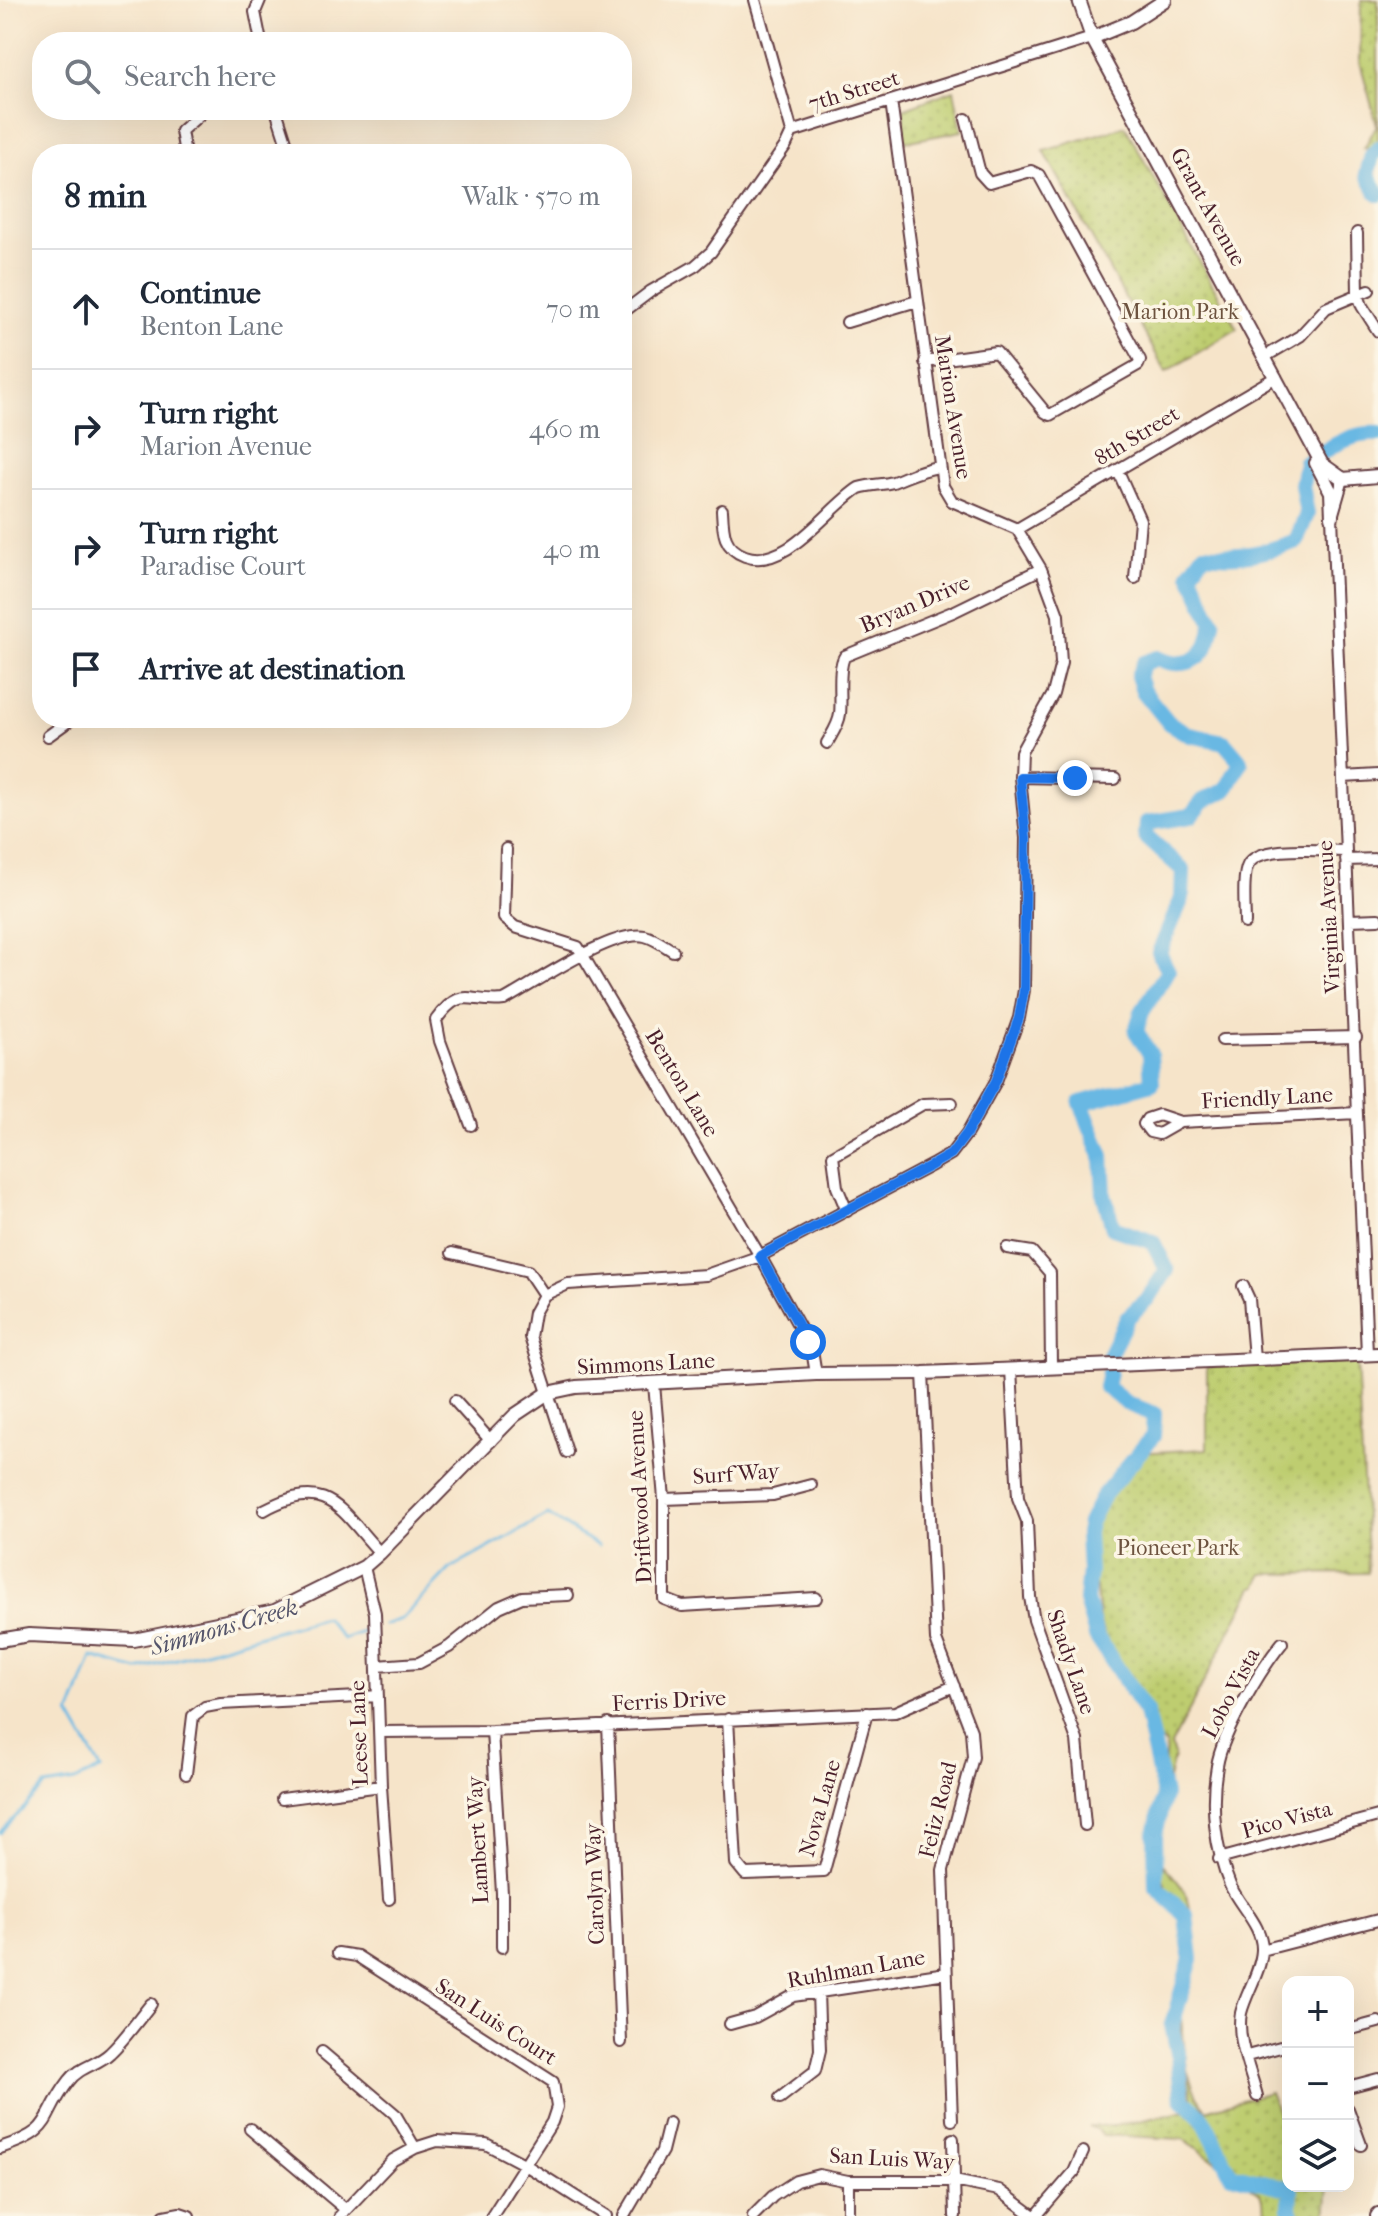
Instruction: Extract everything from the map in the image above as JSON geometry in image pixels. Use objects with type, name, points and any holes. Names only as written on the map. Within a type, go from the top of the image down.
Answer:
[{"type":"street","points":[[259,32],[255,12],[260,0]]},
{"type":"street","points":[[755,0],[792,132]]},
{"type":"street","name":"Grant Avenue","points":[[1079,0],[1092,38],[1266,356],[1319,462],[1331,492],[1332,517]]},
{"type":"street","name":"7th Street","points":[[632,305],[695,266],[711,252],[792,132],[1092,38],[1131,22],[1165,0]]},
{"type":"street","name":"Marion Avenue","points":[[891,101],[943,486],[952,501],[1017,529]]},
{"type":"street","points":[[925,362],[996,352],[1050,415],[1138,365],[1140,360],[1039,175],[1031,171],[989,183],[980,173],[966,119]]},
{"type":"street","points":[[183,144],[181,131],[194,120]]},
{"type":"street","points":[[279,120],[287,144]]},
{"type":"street","points":[[1357,233],[1364,292],[1362,306],[1378,331]]},
{"type":"street","points":[[1266,356],[1300,336],[1326,308],[1364,292]]},
{"type":"street","points":[[847,322],[917,301]]},
{"type":"street","name":"8th Street","points":[[1017,529],[1276,377]]},
{"type":"street","points":[[1319,462],[1343,479],[1378,476]]},
{"type":"street","points":[[722,510],[728,546],[748,558],[760,560],[788,549],[859,488],[888,483],[924,469],[939,467]]},
{"type":"street","points":[[1118,471],[1140,520],[1135,578]]},
{"type":"street","name":"Virginia Avenue","points":[[1343,479],[1332,517],[1357,1113],[1373,1354]]},
{"type":"street","points":[[567,1452],[530,1337],[534,1313],[544,1295],[568,1284],[706,1275],[760,1256],[951,1154],[996,1081],[1015,1033],[1024,990],[1026,838],[1020,777],[1021,752],[1053,694],[1061,663],[1058,615],[1041,569],[1017,529]]},
{"type":"street","name":"Bryan Drive","points":[[827,743],[840,718],[840,663],[845,656],[955,611],[1041,569]]},
{"type":"street","points":[[48,736],[59,728]]},
{"type":"street","points":[[1343,777],[1378,775]]},
{"type":"street","points":[[1020,777],[1115,779]]},
{"type":"street","points":[[506,849],[504,918],[515,927],[578,947],[583,956]]},
{"type":"street","points":[[1245,923],[1246,866],[1255,856],[1268,852],[1378,859]]},
{"type":"street","points":[[1350,920],[1378,919]]},
{"type":"street","points":[[471,1125],[440,1041],[436,1020],[448,1003],[466,996],[487,1002],[504,1000],[605,943],[625,936],[647,936],[673,951]]},
{"type":"street","name":"Benton Lane","points":[[583,956],[760,1256],[812,1350],[816,1374]]},
{"type":"street","points":[[1222,1040],[1356,1037]]},
{"type":"street","points":[[847,1211],[837,1187],[833,1156],[923,1104],[952,1103]]},
{"type":"street","name":"Friendly Lane","points":[[1180,1122],[1357,1113]]},
{"type":"street","points":[[1007,1248],[1032,1252],[1050,1273],[1051,1366]]},
{"type":"street","points":[[452,1253],[528,1271],[544,1295]]},
{"type":"street","points":[[1243,1286],[1249,1299],[1254,1358]]},
{"type":"street","name":"Simmons Lane","points":[[0,1640],[29,1635],[134,1640],[275,1611],[364,1567],[515,1415],[548,1393],[576,1387],[816,1374],[923,1373],[1373,1354]]},
{"type":"street","name":"Shady Lane","points":[[1011,1369],[1018,1498],[1027,1521],[1030,1597],[1034,1620],[1077,1740],[1085,1825]]},
{"type":"street","name":"Feliz Road","points":[[923,1373],[936,1640],[971,1731],[973,1757],[943,1870],[952,2120]]},
{"type":"street","name":"Driftwood Avenue","points":[[654,1384],[664,1499],[664,1599],[682,1606],[816,1598]]},
{"type":"street","points":[[455,1401],[491,1441]]},
{"type":"street","name":"Surf Way","points":[[664,1499],[773,1495],[811,1485]]},
{"type":"street","points":[[264,1510],[281,1501],[312,1494],[332,1500],[380,1553]]},
{"type":"street","name":"Leese Lane","points":[[364,1567],[375,1613],[381,1786],[389,1899]]},
{"type":"street","points":[[377,1666],[419,1663],[449,1647],[499,1607],[522,1597],[568,1595]]},
{"type":"street","name":"Lobo Vista","points":[[1219,1859],[1217,1764],[1227,1736],[1265,1665],[1282,1643]]},
{"type":"street","name":"Ferris Drive","points":[[380,1732],[492,1731],[895,1712],[954,1686]]},
{"type":"street","points":[[186,1774],[193,1716],[205,1707],[378,1696]]},
{"type":"street","name":"Nova Lane","points":[[728,1719],[736,1863],[745,1874],[824,1871],[867,1713]]},
{"type":"street","name":"Carolyn Way","points":[[608,1724],[621,2042]]},
{"type":"street","name":"Lambert Way","points":[[492,1731],[502,1893],[502,1947]]},
{"type":"street","points":[[282,1799],[381,1786]]},
{"type":"street","name":"Pico Vista","points":[[1262,1950],[1253,1923],[1234,1894],[1219,1859],[1378,1816]]},
{"type":"street","points":[[1257,2096],[1240,2022],[1262,1950],[1378,1920]]},
{"type":"street","name":"San Luis Court","points":[[338,1953],[357,1956],[553,2082],[557,2107],[552,2122],[524,2164]]},
{"type":"street","name":"Ruhlman Lane","points":[[730,2024],[755,2017],[793,1996],[946,1973]]},
{"type":"street","points":[[780,2098],[815,2071],[820,2050],[818,1992]]},
{"type":"street","points":[[0,2148],[27,2139],[47,2120],[69,2081],[80,2069],[110,2053],[151,2004]]},
{"type":"street","points":[[1354,2028],[1378,2022]]},
{"type":"street","points":[[1247,2056],[1282,2047]]},
{"type":"street","points":[[322,2052],[395,2114],[415,2148]]},
{"type":"street","points":[[1354,2085],[1378,2079]]},
{"type":"street","points":[[624,2216],[662,2151],[669,2123]]},
{"type":"street","points":[[250,2129],[342,2213],[393,2160],[437,2141],[486,2144],[524,2164],[606,2216]]},
{"type":"street","points":[[1354,2131],[1361,2145]]},
{"type":"street","points":[[953,2139],[955,2216]]},
{"type":"street","points":[[1035,2216],[1074,2172],[1083,2152]]},
{"type":"street","points":[[492,2216],[524,2164]]},
{"type":"street","name":"San Luis Way","points":[[753,2216],[773,2196],[796,2181],[819,2175],[848,2181],[954,2181],[999,2190],[1035,2216]]},
{"type":"street","points":[[848,2181],[848,2216]]},
{"type":"street","points":[[164,2216],[180,2213],[189,2216]]},
{"type":"green space","points":[[1361,0],[1378,0],[1378,147],[1364,148],[1377,125],[1360,62]]},
{"type":"green space","points":[[954,90],[962,131],[905,142],[903,109]]},
{"type":"green space","name":"Marion Park","points":[[1125,126],[1237,329],[1166,372],[1044,151]]},
{"type":"green space","name":"Pioneer Park","points":[[1357,1362],[1368,1573],[1263,1574],[1253,1587],[1171,1745],[1174,1756],[1162,1811],[1160,1861],[1184,1891],[1190,1912],[1174,1910],[1157,1861],[1166,1744],[1154,1741],[1109,1652],[1099,1620],[1096,1588],[1085,1556],[1089,1523],[1113,1494],[1117,1471],[1136,1453],[1207,1449],[1207,1367]]},
{"type":"green space","points":[[1194,1929],[1194,1972],[1182,1999],[1187,2067],[1181,2025],[1179,1975],[1185,1975]]},
{"type":"green space","points":[[1187,2071],[1197,2097],[1206,2110],[1270,2092],[1282,2123],[1282,2192],[1328,2192],[1326,2216],[1268,2216],[1260,2193],[1184,2139],[1103,2135],[1088,2126],[1115,2126],[1186,2111],[1193,2106]]},
{"type":"waterway","points":[[1378,149],[1372,155],[1367,174],[1378,194]]},
{"type":"waterway","points":[[1110,1353],[1128,1317],[1149,1297],[1167,1270],[1153,1242],[1113,1228],[1104,1195],[1102,1156],[1081,1103],[1152,1083],[1150,1054],[1136,1031],[1142,1012],[1168,971],[1159,953],[1182,898],[1183,870],[1146,837],[1147,823],[1191,816],[1203,801],[1226,790],[1241,762],[1224,742],[1190,735],[1169,723],[1143,691],[1138,676],[1144,663],[1158,658],[1177,663],[1190,661],[1201,655],[1207,646],[1213,623],[1190,573],[1204,554],[1251,554],[1296,541],[1307,514],[1302,485],[1306,463],[1349,438],[1378,434]]},
{"type":"waterway","points":[[1109,1372],[1106,1387],[1126,1403],[1154,1414],[1153,1436],[1102,1497],[1089,1523],[1086,1600],[1096,1636],[1146,1712],[1164,1795],[1155,1834],[1156,1887],[1186,1915],[1191,1959],[1172,2025],[1182,2099],[1202,2117],[1231,2174],[1291,2189],[1290,2208],[1293,2216]]},
{"type":"waterway","name":"Simmons Creek","points":[[384,1625],[402,1619],[450,1569],[548,1515],[598,1546]]},
{"type":"waterway","name":"Simmons Creek","points":[[0,1833],[45,1786],[75,1781],[101,1769],[70,1715],[92,1657],[138,1670],[325,1617],[343,1639],[365,1631]]},
{"type":"route","points":[[808,1342],[760,1256],[951,1154],[967,1133],[1006,1056],[1015,1033],[1024,990],[1026,838],[1020,777],[1075,778]]}]
